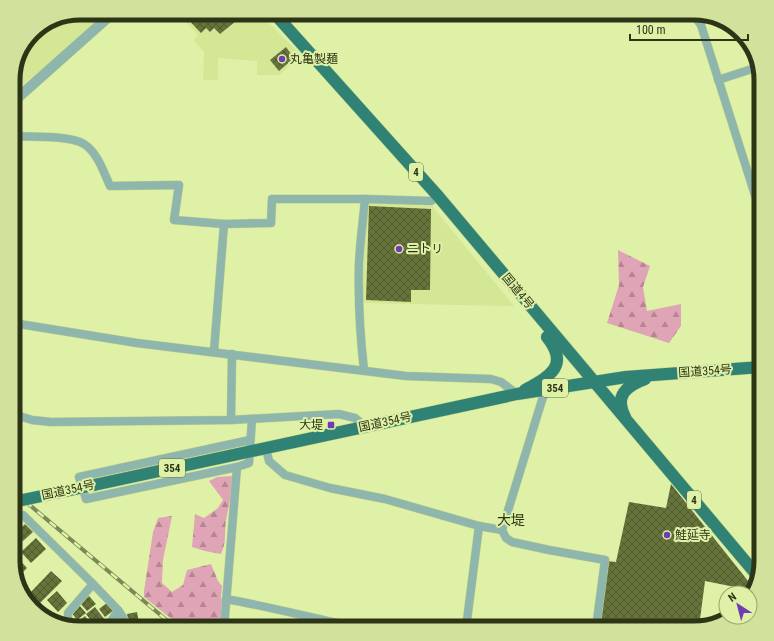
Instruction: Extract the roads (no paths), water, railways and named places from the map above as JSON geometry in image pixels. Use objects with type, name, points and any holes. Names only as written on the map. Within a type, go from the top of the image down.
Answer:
[{"type":"highway","name":"国道4号","points":[[280,20],[438,196],[753,570]]},
{"type":"highway","points":[[517,394],[548,376],[556,368],[558,362],[556,350],[550,340],[535,323],[530,306]]},
{"type":"highway","name":"国道354号","points":[[20,500],[250,446],[266,448],[517,394],[593,382],[657,375],[754,368]]},
{"type":"highway","points":[[631,427],[621,407],[620,401],[622,395],[631,386],[657,375]]},
{"type":"street","points":[[20,96],[105,20]]},
{"type":"street","points":[[697,20],[701,25],[754,192]]},
{"type":"street","points":[[718,80],[753,69]]},
{"type":"street","points":[[20,136],[72,139],[84,144],[91,151],[100,165],[110,186],[179,185],[174,220],[224,224],[271,223],[272,199],[365,199],[431,202],[438,196]]},
{"type":"street","points":[[364,370],[360,326],[359,264],[365,199]]},
{"type":"street","points":[[214,351],[224,224]]},
{"type":"street","points":[[20,323],[137,343],[214,351],[406,376],[491,379],[501,382],[517,394]]},
{"type":"street","points":[[231,420],[232,354]]},
{"type":"street","points":[[546,389],[502,530],[506,538],[512,542],[604,560],[597,621]]},
{"type":"street","points":[[20,416],[32,420],[51,422],[231,420],[339,414],[355,418],[365,426]]},
{"type":"street","points":[[250,446],[79,477],[86,499],[237,467],[249,463],[252,419]]},
{"type":"street","points":[[266,448],[269,461],[284,475],[330,488],[385,499],[479,526],[502,530]]},
{"type":"street","points":[[224,621],[237,467]]},
{"type":"street","points":[[20,515],[23,515],[93,584],[118,610],[124,621]]},
{"type":"street","points":[[467,621],[479,526]]},
{"type":"street","points":[[68,619],[68,613],[93,584]]},
{"type":"street","points":[[226,599],[331,621]]},
{"type":"street","points":[[111,621],[118,610]]},
{"type":"railway","points":[[20,497],[168,621]]},
{"type":"place","name":"丸亀製麺","points":[[282,59]]},
{"type":"place","name":"ニトリ","points":[[399,249]]},
{"type":"place","name":"大堤","points":[[331,425]]},
{"type":"place","name":"鮭延寺","points":[[667,535]]},
{"type":"district","name":"大堤","points":[[511,520]]}]
